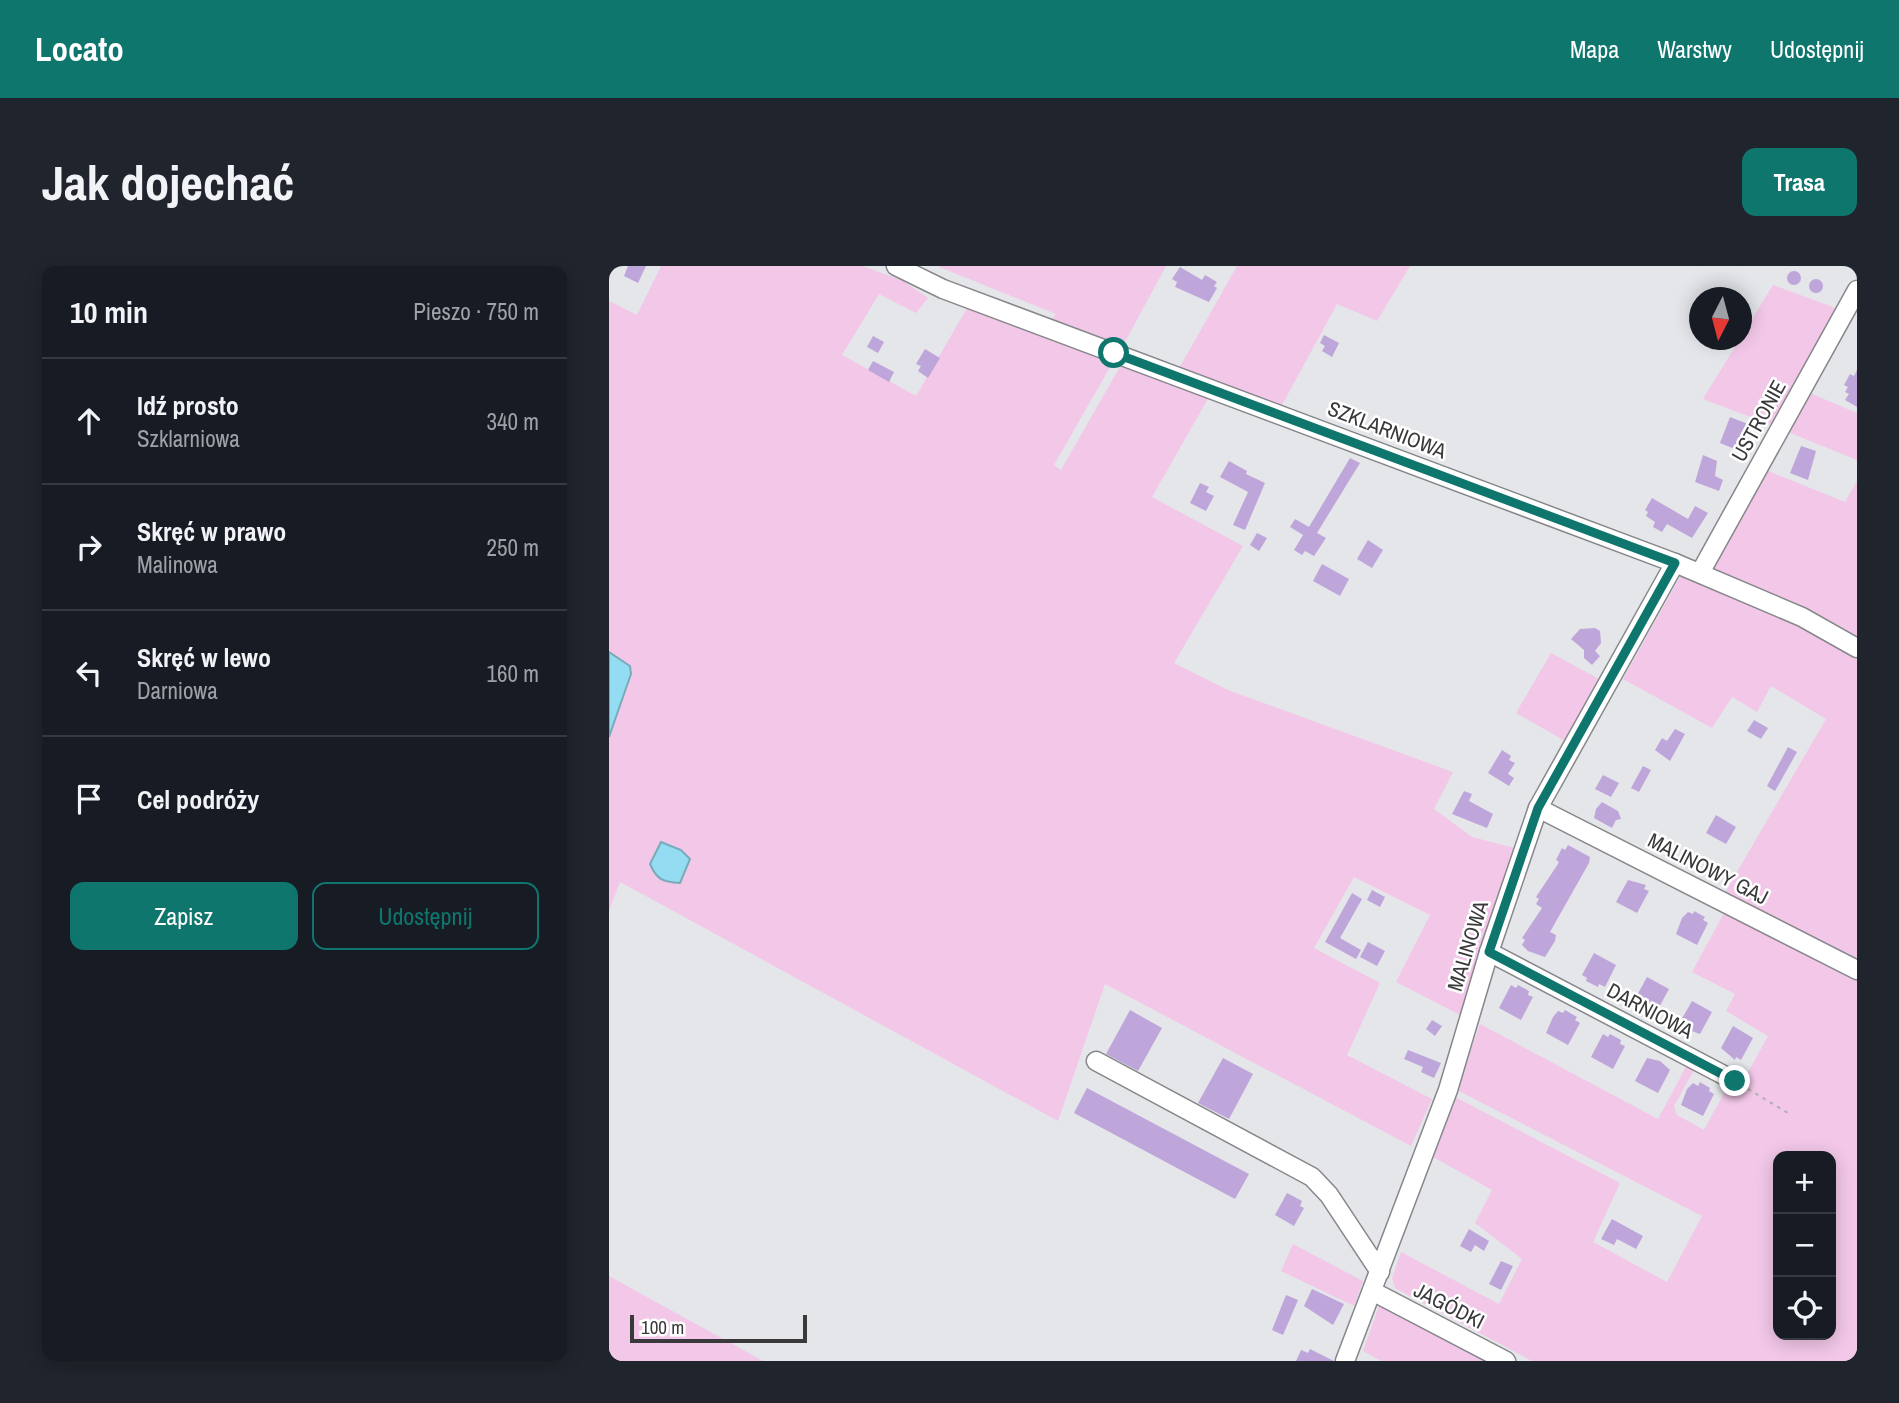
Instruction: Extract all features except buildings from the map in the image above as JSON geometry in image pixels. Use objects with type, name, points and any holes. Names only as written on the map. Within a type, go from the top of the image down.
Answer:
[{"type":"street","name":"SZKLARNIOWA","points":[[896,266],[943,289],[1675,563],[1802,617],[1857,648]]},
{"type":"street","name":"USTRONIE","points":[[1700,573],[1857,290]]},
{"type":"street","name":"MALINOWA","points":[[1345,1361],[1448,1090],[1489,952],[1538,808],[1675,563]]},
{"type":"street","name":"MALINOWY GAJ","points":[[1538,808],[1857,970]]},
{"type":"street","name":"DARNIOWA","points":[[1489,952],[1735,1081]]},
{"type":"street","points":[[1096,1061],[1312,1177],[1329,1195],[1380,1272]]},
{"type":"street","name":"JAGÓDKI","points":[[1372,1291],[1506,1361]]},
{"type":"path","points":[[1735,1081],[1788,1113]]},
{"type":"shaded area","points":[[661,266],[863,266],[903,281],[928,298],[916,313],[879,294],[842,355],[916,396],[967,308],[979,313],[981,309],[1113,362],[1054,465],[1061,470],[1121,365],[1209,397],[1152,497],[1243,546],[1174,663],[1228,690],[1453,772],[1434,809],[1472,837],[1514,848],[1495,919],[1462,1016],[1396,982],[1430,915],[1354,877],[1314,948],[1380,983],[1347,1055],[1432,1099],[1411,1146],[1105,984],[1058,1121],[620,882],[609,911],[609,737],[631,674],[630,666],[609,652],[609,301],[637,315]]},
{"type":"shaded area","points":[[937,266],[1166,266],[1120,351],[1049,323],[1056,314]]},
{"type":"shaded area","points":[[1237,266],[1410,266],[1377,321],[1337,304],[1282,405],[1282,411],[1177,372]]},
{"type":"shaded area","points":[[1773,285],[1838,309],[1774,426],[1703,399],[1733,350],[1752,350],[1752,319]]},
{"type":"shaded area","points":[[1805,391],[1857,413],[1857,460],[1788,432]]},
{"type":"shaded area","points":[[1763,469],[1845,502],[1857,481],[1857,642],[1717,577],[1711,568]]},
{"type":"shaded area","points":[[1688,575],[1829,638],[1832,646],[1840,645],[1857,655],[1857,965],[1723,896],[1826,719],[1771,686],[1757,712],[1732,697],[1712,728],[1623,679],[1680,577]]},
{"type":"shaded area","points":[[1551,653],[1599,679],[1565,741],[1516,713]]},
{"type":"shaded area","points":[[1724,913],[1857,980],[1857,1361],[1532,1361],[1395,1288],[1392,1278],[1401,1252],[1499,1304],[1522,1259],[1475,1223],[1492,1190],[1433,1157],[1455,1097],[1620,1183],[1593,1242],[1667,1282],[1702,1216],[1457,1090],[1480,1024],[1658,1119],[1687,1065],[1694,1070],[1674,1106],[1677,1115],[1704,1130],[1724,1093],[1729,1094],[1740,1074],[1746,1076],[1768,1036],[1726,1011],[1735,994],[1692,972]]},
{"type":"shaded area","points":[[1293,1244],[1363,1281],[1354,1306],[1281,1271]]},
{"type":"shaded area","points":[[609,1276],[763,1361],[609,1361]]},
{"type":"shaded area","points":[[1389,1304],[1496,1361],[1381,1361],[1363,1351],[1379,1306]]},
{"type":"water","points":[[609,652],[630,666],[631,674],[609,737]]},
{"type":"water","points":[[661,842],[681,850],[690,859],[680,883],[661,879],[650,864]]},
{"type":"route","points":[[1114,353],[1675,563],[1538,808],[1489,952],[1735,1081]]}]
